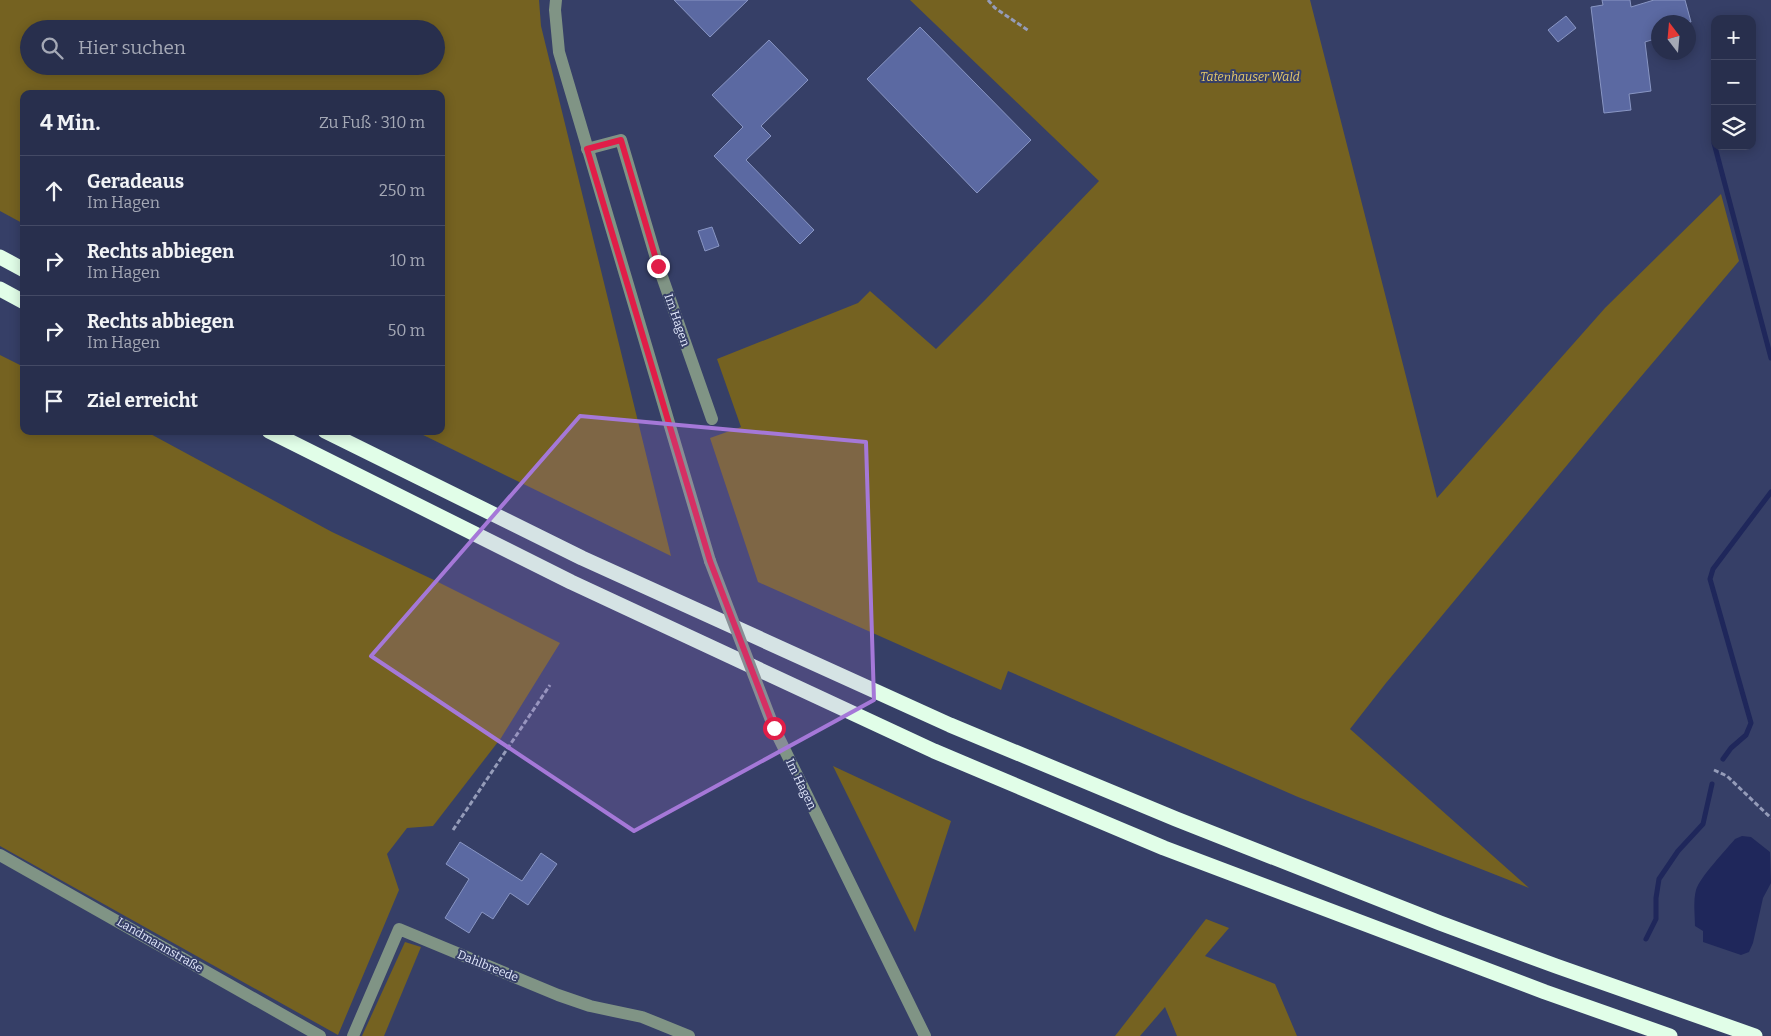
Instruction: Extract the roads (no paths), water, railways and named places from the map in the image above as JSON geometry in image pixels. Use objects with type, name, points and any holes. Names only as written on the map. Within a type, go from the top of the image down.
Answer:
[{"type":"highway","points":[[0,257],[20,268]]},
{"type":"highway","points":[[0,289],[20,300]]},
{"type":"highway","points":[[277,435],[571,582],[934,751],[1164,848],[1536,988],[1670,1036]]},
{"type":"highway","points":[[333,435],[582,558],[950,725],[1176,820],[1430,920],[1755,1036]]},
{"type":"street","name":"Im Hagen","points":[[556,0],[555,10],[560,52],[587,149],[710,561],[774,728],[925,1036]]},
{"type":"street","name":"Im Hagen","points":[[587,149],[621,140],[658,266],[712,419]]},
{"type":"street","name":"Landmannstraße","points":[[0,855],[320,1036]]},
{"type":"street","name":"Dahlbreede","points":[[353,1036],[399,930],[558,995],[590,1006],[642,1018],[688,1036]]},
{"type":"water","points":[[1742,836],[1751,837],[1770,852],[1771,883],[1763,898],[1753,943],[1749,952],[1741,955],[1703,942],[1703,931],[1695,926],[1694,903],[1696,890],[1702,878],[1735,839]]},
{"type":"waterway","points":[[1716,150],[1771,358]]},
{"type":"waterway","points":[[1723,759],[1731,748],[1746,735],[1751,723],[1710,579],[1713,569],[1771,492]]},
{"type":"waterway","points":[[1646,939],[1656,919],[1656,898],[1659,879],[1678,851],[1703,824],[1712,784]]},
{"type":"park label","name":"Tatenhauser Wald","points":[[1250,77]]}]
